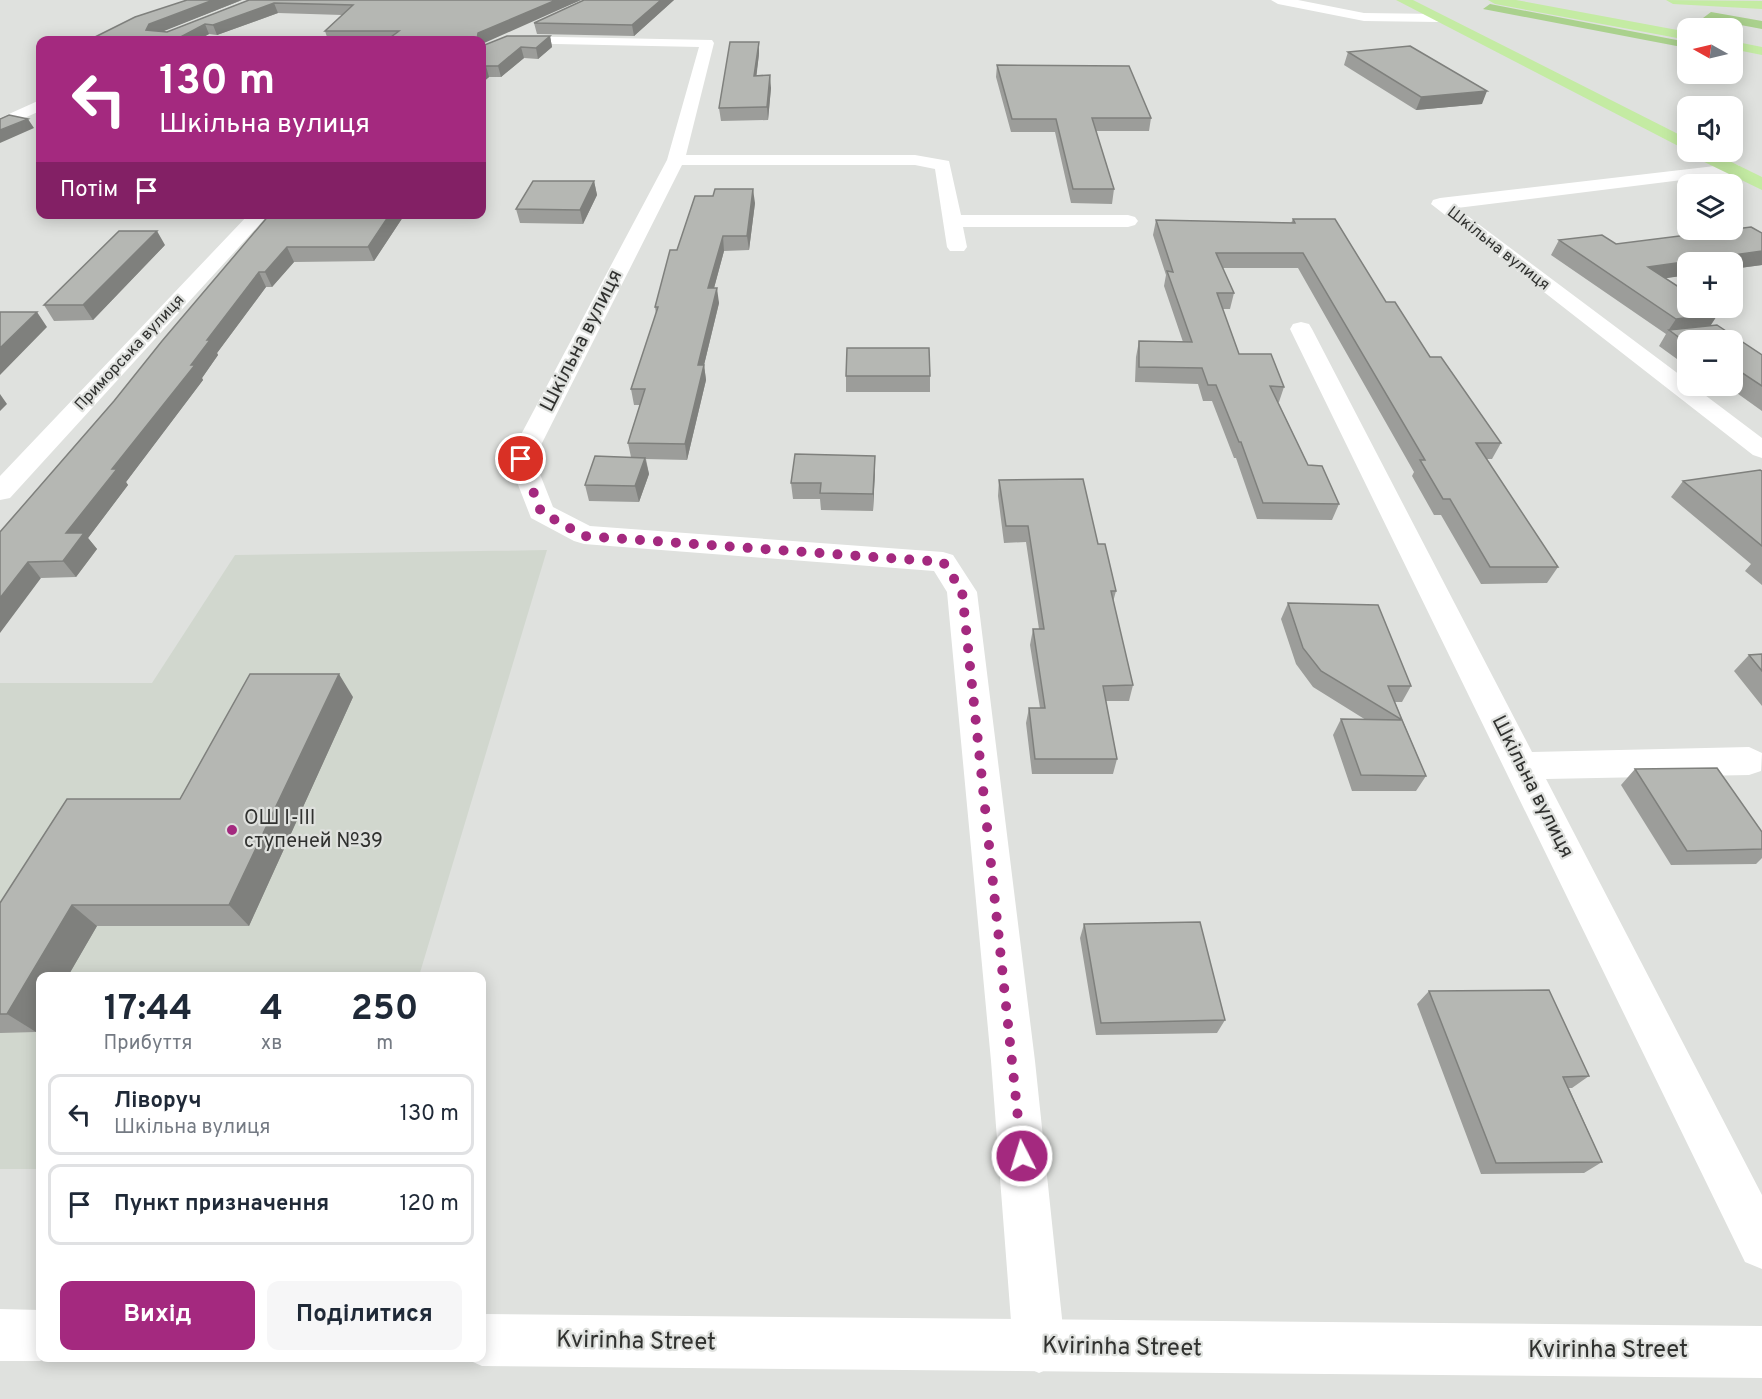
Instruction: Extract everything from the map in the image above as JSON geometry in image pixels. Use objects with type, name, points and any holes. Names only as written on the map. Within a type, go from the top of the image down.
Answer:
[{"type":"main road","points":[[1495,0],[1677,34]]},
{"type":"main road","points":[[1536,0],[1677,26]]},
{"type":"main road","points":[[1673,0],[1762,5]]},
{"type":"main road","points":[[1409,2],[1677,140]]},
{"type":"main road","points":[[1743,39],[1762,42]]},
{"type":"main road","points":[[1743,47],[1762,51]]},
{"type":"main road","points":[[1717,162],[1762,184]]},
{"type":"street","points":[[1278,0],[1364,17],[1438,18]]},
{"type":"street","name":"Шкільна вулиця","points":[[540,25],[500,43],[707,43],[676,160],[521,459],[541,512],[584,536],[943,562],[962,591],[1013,1061],[1039,1347]]},
{"type":"street","points":[[0,124],[36,107]]},
{"type":"street","points":[[676,160],[915,160],[943,165],[957,247]]},
{"type":"street","name":"Шкільна вулиця","points":[[1731,169],[1440,204],[1762,450]]},
{"type":"street","name":"Приморська вулиця","points":[[0,492],[255,219]]},
{"type":"street","points":[[954,220],[1128,221]]},
{"type":"street","name":"Шкільна вулиця","points":[[1301,329],[1762,1245]]},
{"type":"street","points":[[1521,766],[1749,760]]},
{"type":"street","points":[[0,1335],[36,1335]]},
{"type":"street","name":"Kvirinha Street","points":[[486,1340],[1762,1352]]},
{"type":"shaded area","name":"ОШ I-III ступеней №39","points":[[547,550],[420,972],[36,972],[36,1169],[0,1169],[0,683],[152,683],[235,555]]},
{"type":"green space","points":[[1490,4],[1677,40],[1677,46],[1483,9]]},
{"type":"green space","points":[[1711,12],[1762,21],[1762,29],[1743,25],[1743,18],[1703,18]]},
{"type":"building","points":[[187,0],[213,0],[149,24],[146,30],[167,32],[249,0],[556,0],[478,33],[478,36],[392,36],[399,31],[325,31],[353,5],[274,3],[213,25],[205,24],[182,36],[97,36],[135,17]]},
{"type":"building","points":[[584,0],[661,0],[632,25],[534,23]]},
{"type":"building","points":[[507,36],[550,36],[536,48],[521,47],[498,66],[486,66],[486,44]]},
{"type":"building","points":[[730,42],[759,42],[754,76],[770,75],[767,107],[719,108]]},
{"type":"building","points":[[1410,46],[1487,91],[1421,97],[1348,52]]},
{"type":"building","points":[[997,65],[1129,66],[1151,118],[1092,118],[1114,189],[1073,189],[1056,119],[1012,119]]},
{"type":"building","points":[[9,115],[28,119],[0,130],[0,119]]},
{"type":"building","points":[[533,181],[594,181],[580,210],[516,209]]},
{"type":"building","points":[[715,189],[753,189],[747,236],[723,236],[708,288],[717,288],[698,365],[704,365],[685,444],[628,443],[645,389],[631,389],[658,307],[655,307],[670,250],[677,250],[695,196],[713,196]]},
{"type":"building","points":[[266,219],[387,219],[368,247],[287,247],[265,272],[259,272],[207,340],[210,340],[191,365],[195,365],[112,469],[117,469],[66,533],[84,533],[63,561],[28,562],[0,598],[0,532],[114,401]]},
{"type":"building","points":[[1293,219],[1335,219],[1386,302],[1395,302],[1430,357],[1441,357],[1501,443],[1476,443],[1558,567],[1490,567],[1450,499],[1443,499],[1420,460],[1425,460],[1303,253],[1216,253],[1234,293],[1217,293],[1239,354],[1271,354],[1284,387],[1270,386],[1308,465],[1322,466],[1339,504],[1263,503],[1241,442],[1239,442],[1216,385],[1208,385],[1202,368],[1139,367],[1139,341],[1192,342],[1167,271],[1173,272],[1156,220],[1295,223]]},
{"type":"building","points":[[1751,227],[1762,233],[1762,251],[1743,254],[1677,252],[1677,263],[1648,267],[1677,286],[1677,318],[1684,318],[1676,319],[1559,240],[1602,235],[1616,244],[1677,236],[1677,240],[1743,240],[1743,228]]},
{"type":"building","points":[[119,231],[157,231],[83,305],[44,305]]},
{"type":"building","points":[[0,312],[37,312],[0,348]]},
{"type":"building","points":[[1717,325],[1724,330],[1677,330],[1677,336],[1669,330]]},
{"type":"building","points":[[1743,342],[1762,355],[1762,386],[1743,373]]},
{"type":"building","points":[[847,348],[929,348],[930,376],[846,376]]},
{"type":"building","points":[[795,454],[875,456],[873,494],[820,493],[821,483],[791,483]]},
{"type":"building","points":[[595,456],[645,458],[635,486],[585,485]]},
{"type":"building","points":[[1762,471],[1762,546],[1683,481]]},
{"type":"building","points":[[1083,479],[1098,544],[1105,544],[1116,591],[1111,591],[1133,685],[1103,686],[1117,759],[1035,759],[1029,708],[1045,708],[1033,629],[1044,629],[1028,526],[1006,526],[999,480]]},
{"type":"building","points":[[1288,603],[1378,605],[1411,686],[1388,686],[1402,720],[1321,671],[1303,648]]},
{"type":"building","points":[[1762,654],[1762,671],[1749,655]]},
{"type":"building","points":[[250,674],[339,674],[229,905],[72,905],[7,1014],[0,1014],[0,903],[67,799],[180,799]]},
{"type":"building","points":[[1341,719],[1402,720],[1426,776],[1361,775]]},
{"type":"building","points":[[1717,768],[1762,832],[1762,849],[1687,851],[1635,769]]},
{"type":"building","points":[[1200,922],[1225,1020],[1101,1023],[1084,924]]},
{"type":"building","points":[[1549,990],[1589,1076],[1563,1077],[1602,1162],[1496,1163],[1429,991]]},
{"type":"place","name":"ОШ I-III ступеней №39","points":[[232,830]]},
{"type":"route","points":[[521,459],[541,512],[584,536],[943,562],[962,591],[1022,1156]]}]
